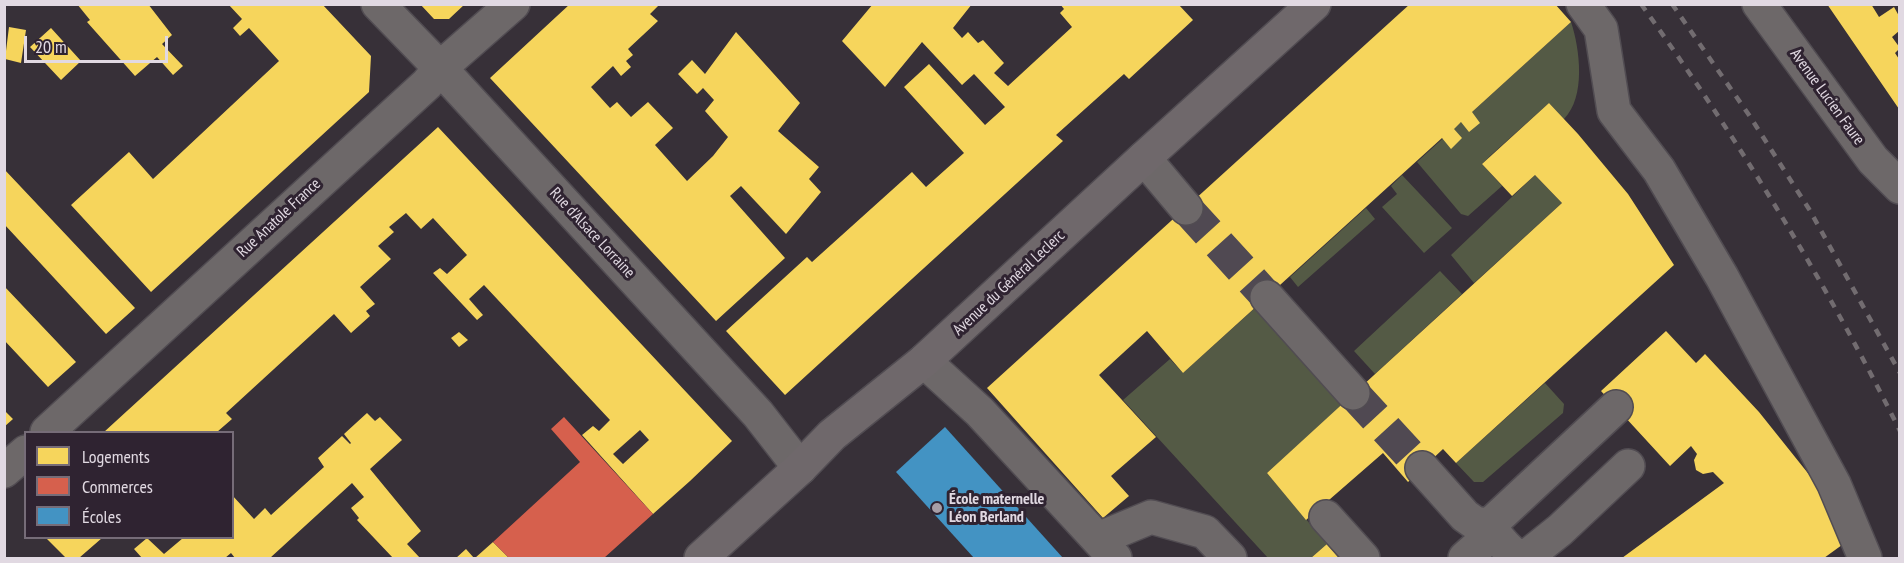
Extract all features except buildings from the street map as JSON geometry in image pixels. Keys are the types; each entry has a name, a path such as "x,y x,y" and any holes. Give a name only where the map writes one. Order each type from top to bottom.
{"main road":[{"name":"Avenue du Général Leclerc","path":"701,558 800,468 832,435 924,361 1314,4"}],"street":[{"name":"Rue d'Alsace Lorraine","path":"378,4 440,68 758,414 800,468"},
{"name":"Rue Anatole France","path":"47,431 427,84 440,68 513,4"},
{"path":"1583,4 1601,29 1614,111 1659,170 1722,277 1834,484 1865,558"},
{"name":"Avenue Lucien Faure","path":"1759,4 1873,160 1899,187"},
{"path":"1144,158 1186,208"},
{"path":"1267,297 1353,393"},
{"path":"924,361 980,412 1107,549 1151,517 1205,532 1230,558"},
{"path":"1465,558 1493,529 1496,520 1616,407"},
{"path":"4,471 24,454"},
{"path":"1422,468 1465,516 1475,523 1493,529 1513,554 1522,558 1560,530 1628,466"},
{"path":"1326,517 1364,558"}],"green space":[{"path":"1571,22 1577,45 1579,72 1576,98 1571,110 1564,119 1549,103 1491,155 1482,164 1502,186 1468,216 1461,214 1417,162"},
{"path":"1402,175 1452,228 1424,253 1382,207 1397,194 1391,186"},
{"path":"1535,175 1562,203 1474,283 1451,255"},
{"path":"1366,208 1375,219 1298,287 1290,277"},
{"path":"1440,271 1462,294 1375,374 1354,351"},
{"path":"1255,308 1342,405 1267,473 1327,544 1311,558 1268,558 1123,400 1170,359 1183,373"},
{"path":"1545,383 1564,404 1563,413 1483,482 1474,482 1456,463"}],"tunnel":[{"path":"1186,208 1267,297"},
{"path":"1353,393 1422,468"}],"railway":[{"path":"1641,4 1712,107 1779,212 1842,320 1900,431"},
{"path":"1672,4 1749,115 1809,209 1900,373"}],"place":[{"name":"École maternelle Léon Berland","path":"937,508"}]}
